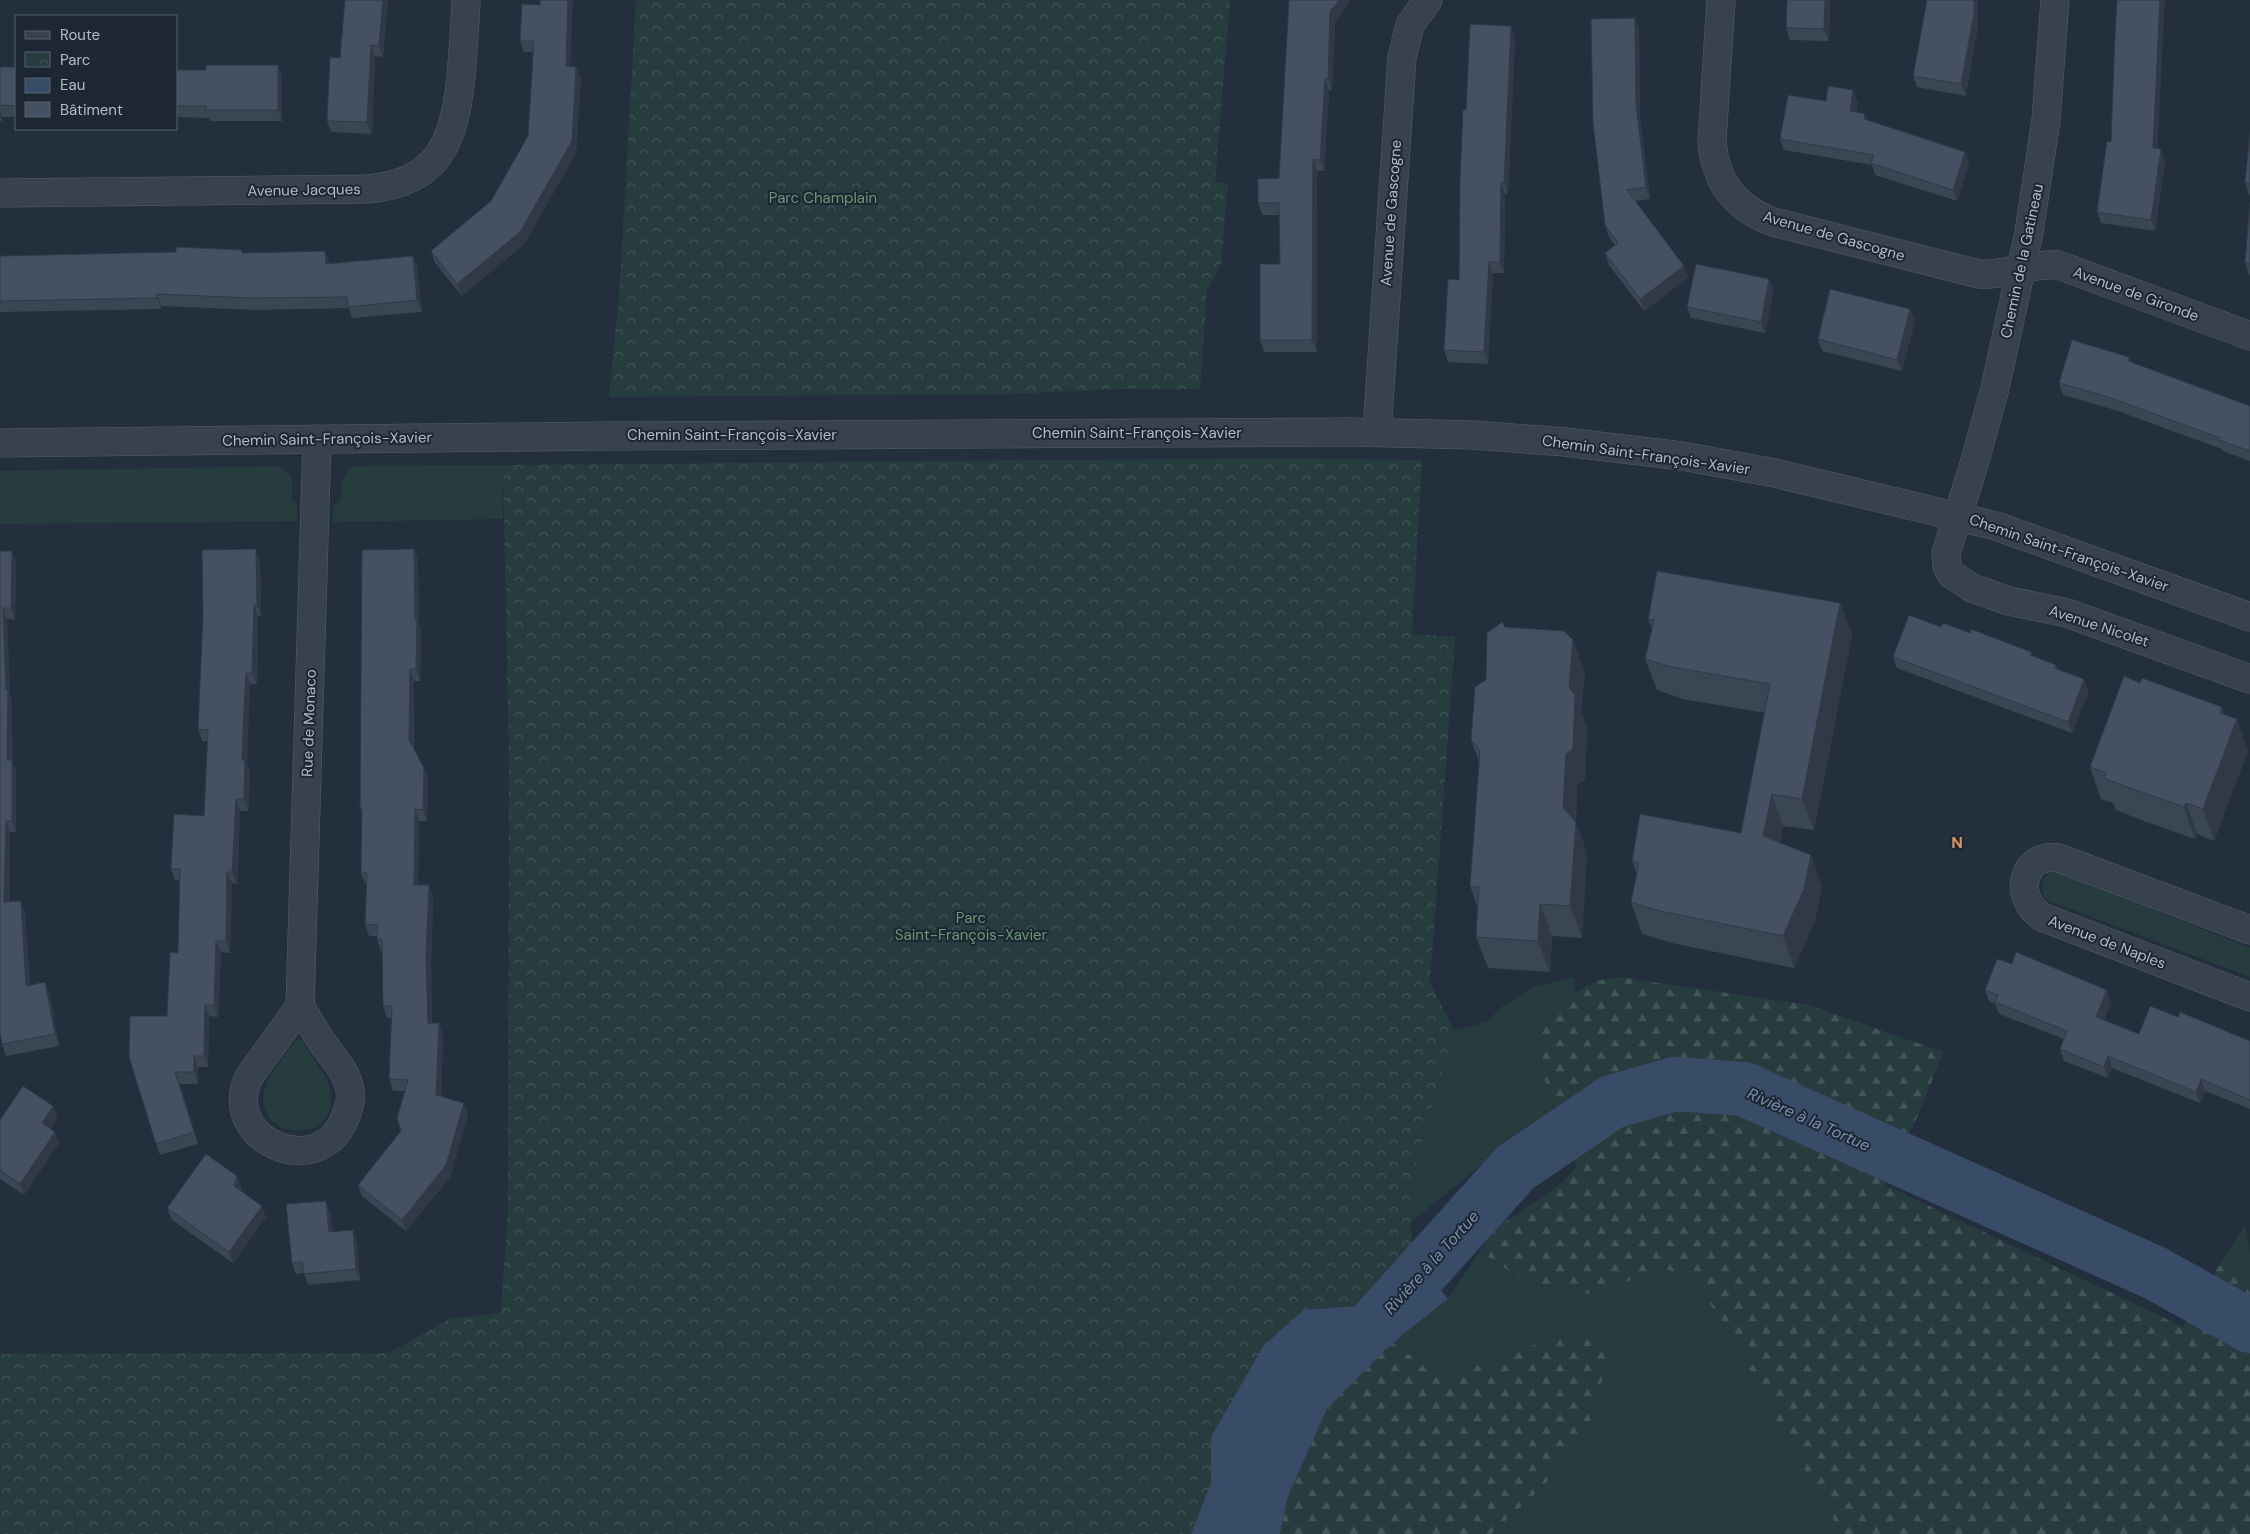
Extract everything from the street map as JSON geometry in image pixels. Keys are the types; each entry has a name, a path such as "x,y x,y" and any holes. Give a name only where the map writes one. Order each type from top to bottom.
{"street":[{"name":"Avenue Jacques","path":"0,193 366,189 390,187 403,183 417,176 428,166 448,140 454,125 461,71 466,0"},
{"name":"Avenue de Gascogne","path":"1377,432 1402,57 1410,26 1428,0"},
{"name":"Avenue de Gascogne","path":"1721,0 1712,141 1713,159 1718,174 1737,200 1755,214 1773,222 1926,262 1990,275 2021,269"},
{"name":"Chemin de la Gatineau","path":"1957,516 1973,468 1995,388 2034,209 2041,164 2051,69 2055,0"},
{"name":"Avenue de Gironde","path":"2021,269 2046,264 2058,265 2250,336"},
{"name":"Chemin Saint-François-Xavier","path":"0,443 1377,432 1565,442 1682,456 1775,473 1957,516 2050,544 2250,617"},
{"name":"Rue de Monaco","path":"300,1006 316,439"},
{"name":"Avenue Nicolet","path":"1957,516 1946,552 1947,566 1951,574 1972,588 2019,603 2067,613 2250,679"},
{"name":"Avenue de Naples","path":"2250,930 2059,858 2049,857 2039,861 2028,871 2024,881 2023,891 2028,904 2042,917 2250,997"},
{"path":"300,1006 345,1074 350,1091 349,1110 342,1127 329,1140 313,1149 295,1151 278,1148 263,1140 252,1127 245,1111 244,1097 248,1081 300,1006"}],"green space":[{"name":"Parc Champlain","path":"636,0 1230,0 1215,182 1228,183 1221,264 1207,291 1200,389 1118,389 1008,394 609,397 619,298"},
{"name":"Parc Saint-François-Xavier","path":"1281,458 1422,460 1412,634 1455,637 1430,983 1454,1030 1412,1178 1411,1252 1355,1306 1304,1310 1211,1437 1211,1483 1191,1534 0,1534 0,1354 389,1353 451,1318 501,1313 508,1207 509,761 503,465"},
{"path":"503,465 503,519 332,522 334,506 340,500 344,476 355,466"},
{"path":"277,466 289,473 292,482 292,500 297,504 297,521 0,524 0,471"},
{"path":"2054,872 2250,948 2250,977 2050,901 2043,897 2042,885 2047,876"},
{"path":"1574,977 1576,992 1566,997 1552,1104 1556,1113 1496,1153 1411,1222 1412,1178 1454,1030 1488,1022 1500,1008 1533,987"},
{"path":"1619,977 1809,1005 1943,1052 1920,1111 1885,1185 2183,1327 2219,1265 2250,1283 2250,1534 1845,1534 1839,1529 1781,1429 1733,1338 1691,1276 1664,1269 1590,1294 1522,1280 1480,1251 1496,1225 1514,1217 1563,1182 1577,1167 1547,1085 1542,1068 1537,1033 1566,997 1597,981"},
{"path":"298,1039 302,1040 328,1082 331,1107 324,1121 311,1129 296,1131 281,1127 269,1117 264,1103 269,1078"},
{"path":"2245,1225 2250,1251 2250,1283 2219,1265"},
{"path":"1480,1251 1522,1280 1590,1294 1664,1269 1691,1276 1733,1338 1781,1429 1839,1529 1845,1534 1491,1534 1543,1487 1588,1426 1609,1356 1558,1334 1510,1356 1451,1373 1423,1364 1392,1343 1448,1299"},
{"path":"1558,1334 1592,1340 1610,1356 1588,1426 1543,1487 1491,1534 1280,1534 1288,1496 1327,1409 1392,1343 1423,1364 1451,1373 1510,1356"}],"water":[{"path":"1411,1252 1448,1299 1392,1343 1327,1409 1288,1496 1280,1534 1191,1534 1211,1483 1211,1437 1264,1345 1304,1310 1355,1306"}],"building":[{"path":"345,0 383,0 379,46 371,45 367,122 327,121 330,57 340,58"},
{"path":"540,0 568,0 566,66 576,67 572,141 520,232 457,284 431,251 491,201 528,136 534,41 520,41 522,4 540,5"},
{"path":"1289,0 1339,0 1330,12 1328,79 1325,79 1320,160 1313,159 1312,340 1260,340 1260,264 1280,264 1279,203 1258,203 1258,179 1279,178"},
{"path":"1787,0 1825,0 1824,29 1786,28"},
{"path":"1927,0 1974,0 1974,14 1961,84 1913,76"},
{"path":"2117,0 2160,0 2153,148 2161,149 2151,220 2097,212 2107,141 2111,142"},
{"path":"1635,18 1636,105 1646,187 1627,190 1684,266 1640,299 1605,253 1618,243 1605,225 1593,123 1591,19"},
{"path":"1470,24 1511,26 1504,183 1501,182 1500,262 1489,262 1484,352 1444,350 1448,279 1459,280 1463,110 1466,110"},
{"path":"206,65 278,65 278,110 206,110 206,106 178,106 178,70 206,70"},
{"path":"0,67 15,67 15,106 0,105"},
{"path":"1828,86 1853,90 1850,111 1865,114 1864,119 1965,152 1953,190 1871,163 1874,155 1780,139 1788,95 1826,101"},
{"path":"2250,131 2250,184 2245,183"},
{"path":"2250,201 2250,264 2245,263"},
{"path":"176,247 242,250 242,253 325,251 326,264 413,256 417,300 348,307 347,297 252,298 157,294 157,298 0,301 0,256 176,252"},
{"path":"1696,264 1769,279 1761,322 1687,307"},
{"path":"1830,289 1910,309 1897,360 1818,339"},
{"path":"2072,340 2129,357 2128,361 2250,406 2250,451 2111,398 2059,383"},
{"path":"256,549 257,605 254,605 252,673 246,673 244,708 242,760 245,760 244,799 236,799 232,872 227,872 226,941 216,941 214,1005 205,1005 204,1056 194,1056 194,1072 175,1072 194,1132 156,1144 129,1057 130,1016 167,1016 170,952 178,953 180,869 171,869 174,814 204,816 208,730 198,729 203,616 202,550"},
{"path":"414,549 415,619 417,619 416,669 410,669 409,740 424,768 423,810 415,809 414,885 429,885 426,954 428,1023 439,1023 436,1095 464,1103 446,1165 402,1220 358,1185 401,1131 397,1118 408,1080 389,1079 392,1006 383,1006 382,939 377,939 378,925 365,924 367,873 361,873 362,808 360,808 362,550"},
{"path":"0,551 12,551 11,608 3,608 6,690 8,690 7,760 12,760 12,821 6,821 4,902 21,901 26,986 45,982 55,1034 2,1044 0,1032"},
{"path":"1657,571 1840,603 1802,799 1772,794 1763,836 1811,855 1804,889 1783,936 1660,911 1631,902 1639,863 1632,861 1640,814 1741,833 1770,684 1672,667 1645,659 1654,620 1648,620"},
{"path":"1909,615 1941,627 1943,623 1970,633 1971,629 2031,652 2030,655 2056,665 2054,668 2084,679 2068,722 1893,657"},
{"path":"1502,622 1505,627 1564,631 1573,640 1569,687 1575,695 1573,749 1566,754 1563,808 1576,822 1570,906 1540,904 1538,941 1476,937 1479,887 1470,886 1480,750 1471,740 1475,687 1486,680 1487,633"},
{"path":"2124,676 2140,683 2142,678 2222,707 2220,713 2237,719 2203,809 2186,803 2184,807 2130,788 2104,778 2106,773 2090,767"},
{"path":"2016,952 2107,990 2096,1017 2139,1034 2150,1006 2178,1017 2180,1012 2250,1041 2250,1100 2201,1079 2196,1092 2108,1056 2104,1067 2060,1049 2067,1031 1995,1002 1998,995 1985,990 1997,959 2012,964"},
{"path":"23,1086 53,1106 42,1123 55,1132 20,1184 0,1170 0,1120"},
{"path":"206,1154 237,1176 234,1186 262,1206 229,1252 167,1208"},
{"path":"326,1201 329,1232 353,1230 356,1269 304,1274 302,1262 292,1263 286,1204"}],"waterway":[{"name":"Rivière à la Tortue","path":"1375,1324 1515,1168 1612,1102 1675,1084 1744,1089 2155,1273 2250,1326"}],"district":[{"name":"N","path":"1957,842"}]}
